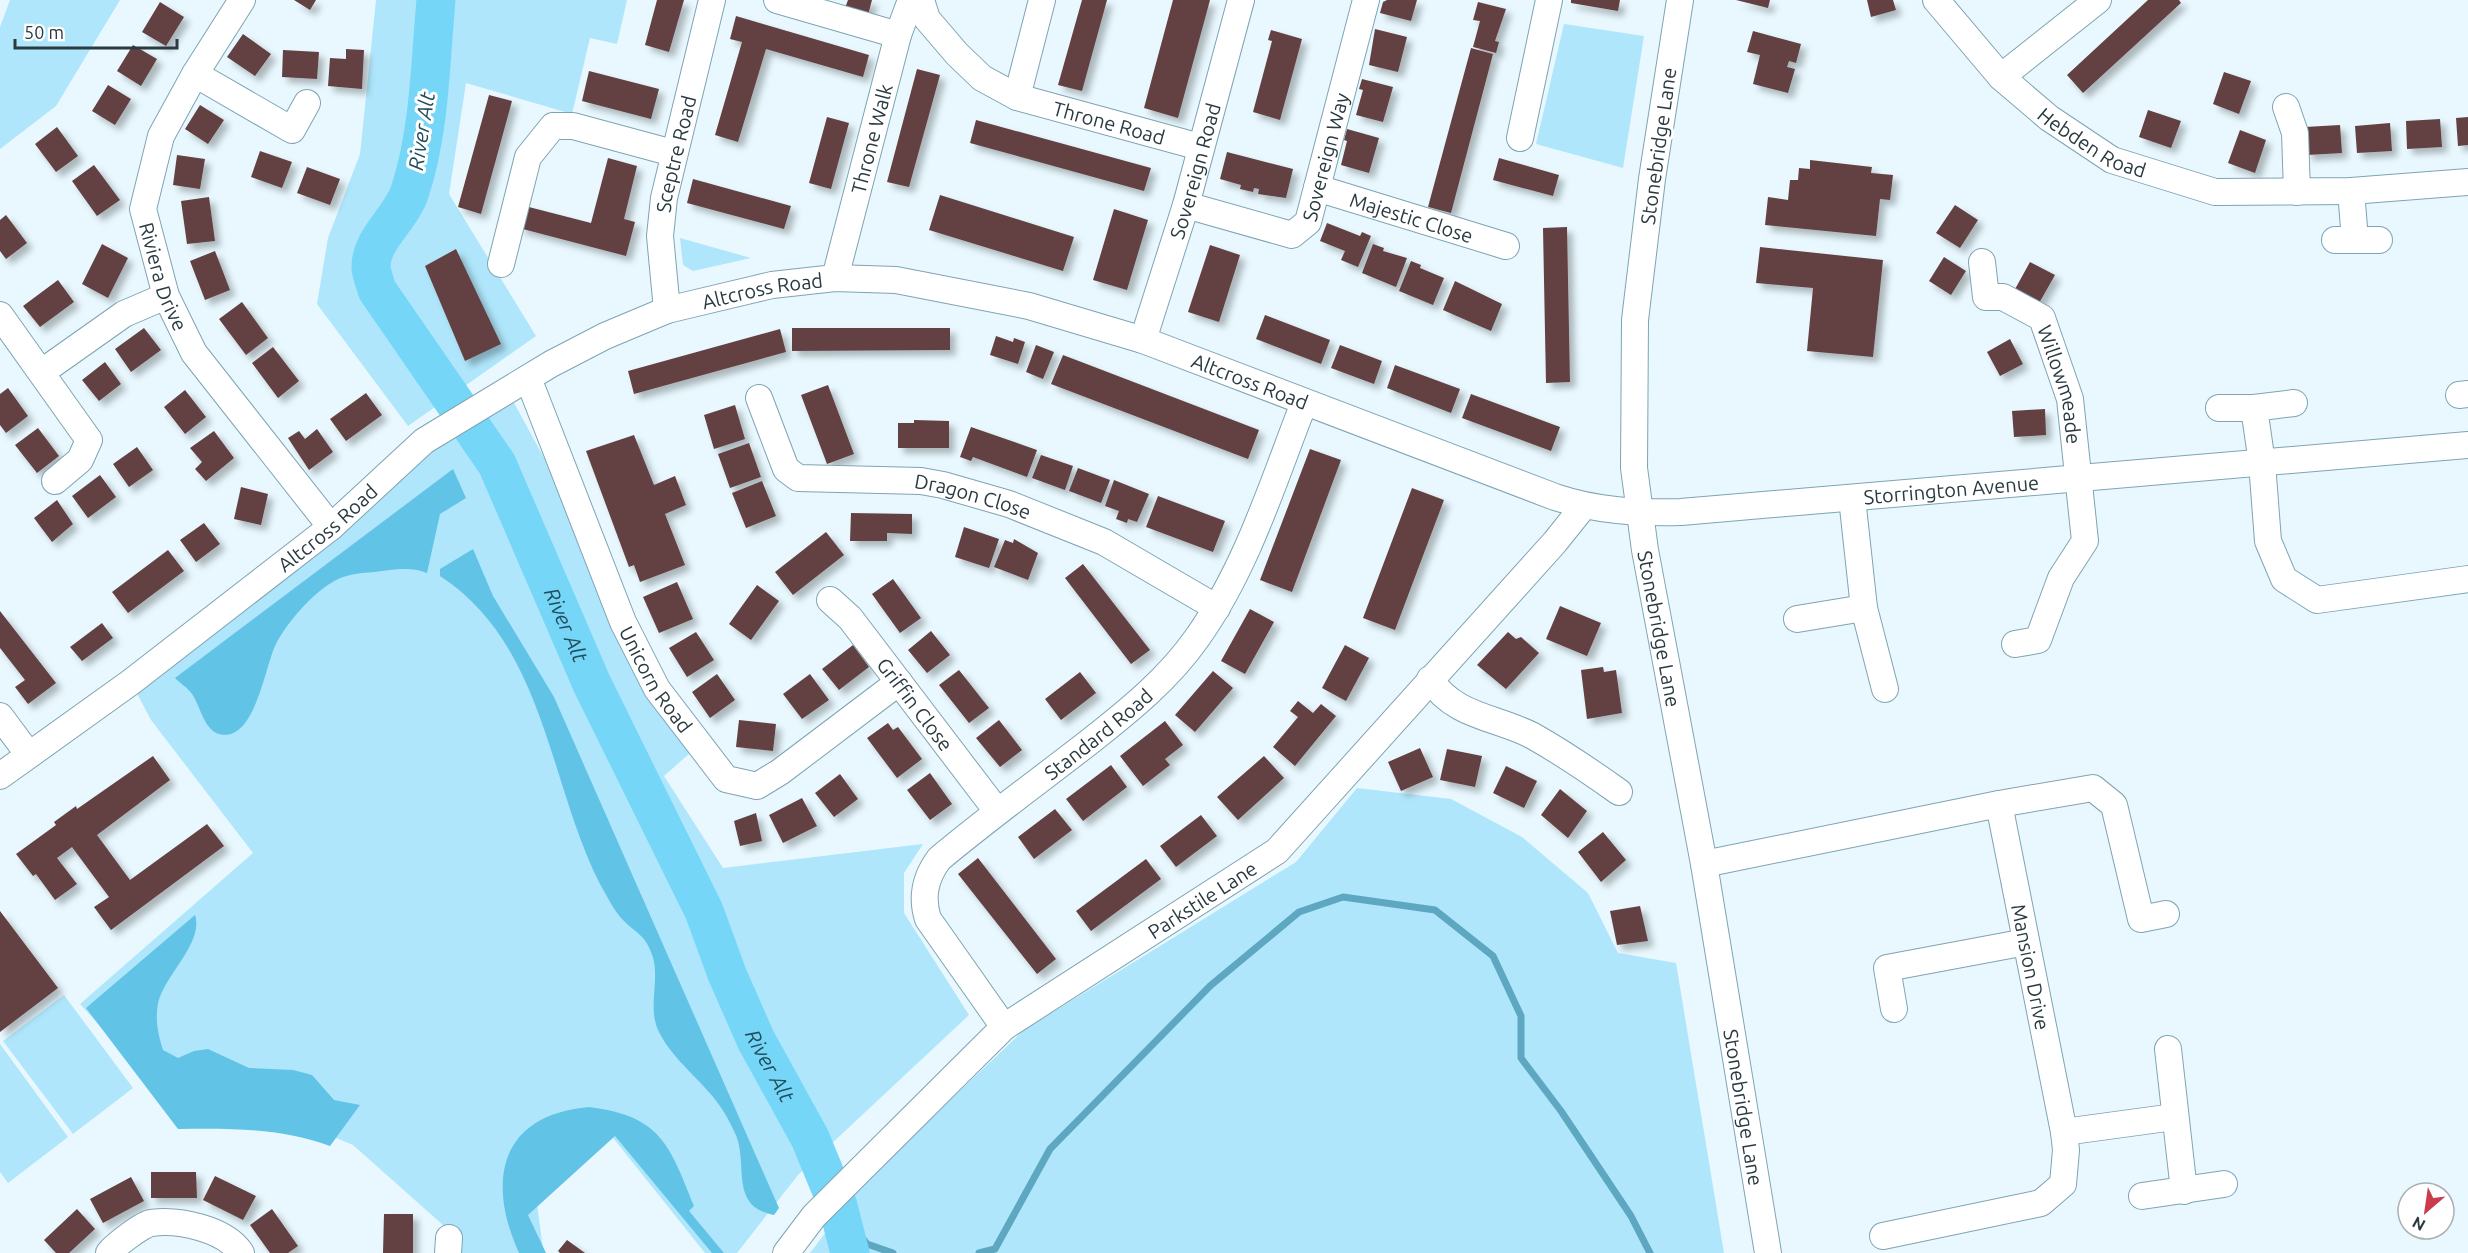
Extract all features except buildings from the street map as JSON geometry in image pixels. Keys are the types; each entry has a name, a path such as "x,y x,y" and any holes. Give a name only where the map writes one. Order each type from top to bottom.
{"street":[{"name":"Riviera Drive","path":"242,0 195,74 161,136 143,209 166,296 194,354 331,527"},
{"name":"Sceptre Road","path":"667,310 660,236 673,153 712,0"},
{"path":"777,0 898,35"},
{"name":"Throne Walk","path":"835,278 898,35 911,0"},
{"name":"Throne Road","path":"921,0 927,18 957,54 982,78 1017,97 1200,147"},
{"path":"1017,97 1042,0"},
{"name":"Sovereign Road","path":"1143,340 1186,205 1241,0"},
{"name":"Sovereign Way","path":"1186,205 1292,235 1308,222 1366,0"},
{"path":"1520,138 1549,0"},
{"name":"Stonebridge Lane","path":"1680,0 1664,96 1635,320 1633,436 1639,513 1704,864 1768,1253"},
{"name":"Hebden Road","path":"1936,0 2001,77 2049,118 2112,160 2215,192 2351,191 2468,182"},
{"path":"2001,77 2098,0"},
{"path":"195,74 292,130 307,103"},
{"path":"2286,107 2295,133 2297,192"},
{"path":"501,264 528,157 553,126 573,126 673,153"},
{"name":"Majestic Close","path":"1317,188 1506,246"},
{"path":"2351,191 2356,240"},
{"name":"Willowmeade","path":"1982,262 1986,297 2003,297 2042,318 2070,399 2079,479"},
{"name":"Altcross Road","path":"0,776 131,682 331,527 424,441 527,378 605,336 667,310 772,285 835,278 896,280 1029,306 1143,340 1583,507 1639,513"},
{"path":"42,372 124,314 166,296"},
{"path":"0,315 89,440 80,460 55,482"},
{"name":"Unicorn Road","path":"527,378 623,622 657,689 726,779 757,786 780,772 899,682"},
{"name":"Dragon Close","path":"759,398 786,469 798,478 921,481 943,484 1009,504 1104,542 1217,608"},
{"name":"Standard Road","path":"1004,1027 928,919 924,900 928,877 939,859 997,811 1135,705 1173,668 1217,608 1247,549 1304,403"},
{"path":"2219,408 2254,408 2294,403"},
{"path":"2254,408 2262,463 2268,541 2284,579 2317,600 2468,579"},
{"name":"Storrington Avenue","path":"1639,513 1681,512 1852,498 2468,445"},
{"path":"2015,644 2038,640 2061,578 2085,542 2079,479"},
{"path":"1852,498 1864,608 1885,689"},
{"name":"Parkstile Lane","path":"786,1253 814,1216 1004,1027 1277,851 1539,560 1583,507"},
{"name":"Griffin Close","path":"831,600 850,618 997,811"},
{"path":"1797,619 1864,608"},
{"path":"1430,679 1439,695 1475,715 1531,735 1576,761 1619,792"},
{"path":"0,716 29,755"},
{"path":"1704,864 1999,804 2093,788 2114,805 2141,919 2166,914"},
{"name":"Mansion Drive","path":"1883,1236 2041,1203 2063,1184 2064,1132 1999,804"},
{"path":"1894,1009 1887,968 2026,942"},
{"path":"2168,1049 2184,1191"},
{"path":"2064,1132 2174,1117"},
{"path":"2142,1196 2224,1184"},
{"path":"110,1253 148,1223 193,1223 235,1245 241,1253"}],"shaded area":[{"path":"10,0 120,0 56,106 0,149 0,27"},
{"path":"376,0 627,0 617,44 590,38 572,114 466,83 449,194 536,336 408,426 317,304 328,238 360,154"},
{"path":"1564,24 1644,36 1623,168 1536,144"},
{"path":"680,238 751,258 693,271 683,265"},
{"path":"507,390 550,469 632,670 690,753 664,776 723,868 923,844 904,873 904,913 969,1015 798,1175 737,1253 705,1253 610,1134 536,1196 543,1249 540,1253 443,1253 443,1225 353,1145 257,1105 154,1085 80,1004 253,853 151,720 131,682"},
{"path":"453,469 466,498 440,514 427,573 401,569 356,574 329,584 295,616 276,644 257,701 242,727 231,734 214,732 206,722 192,694 175,678"},
{"path":"473,549 493,596 554,697 779,1208 774,1215 761,1211 746,1196 738,1141 729,1121 713,1097 675,1055 659,1032 654,1012 655,972 651,952 643,937 618,914 600,884 583,844 540,717 523,676 502,638 475,605 440,576 440,569"},
{"path":"1357,788 1451,799 1522,837 1588,893 1618,953 1676,963 1724,1253 810,1253 864,1182 1024,1030 1296,862"},
{"path":"195,915 196,926 189,948 168,981 158,1003 157,1027 163,1050 178,1058 194,1051 208,1049 249,1068 293,1070 312,1075 334,1100 360,1105 330,1146 274,1132 236,1129 178,1129 86,1008"},
{"path":"64,995 133,1088 73,1134 3,1041"},
{"path":"0,1044 68,1137 8,1183 0,1172"},
{"path":"589,1107 613,1111 632,1118 647,1126 659,1137 669,1150 694,1206 689,1211 724,1253 712,1253 615,1136 528,1215 546,1253 519,1253 509,1226 504,1201 503,1177 508,1156 519,1137 536,1123 559,1113"}],"waterway":[{"name":"River Alt","path":"436,0 422,144 406,201 381,238 372,257 371,268 377,290 497,464 592,684 704,911 727,974 756,1040 810,1138 838,1206 850,1253"},
{"path":"979,1253 995,1249 1050,1149 1210,986 1299,912 1343,897 1435,910 1493,956 1521,1016 1521,1058 1561,1111 1631,1216 1650,1253"},
{"path":"838,1206 867,1244 893,1253"}]}
